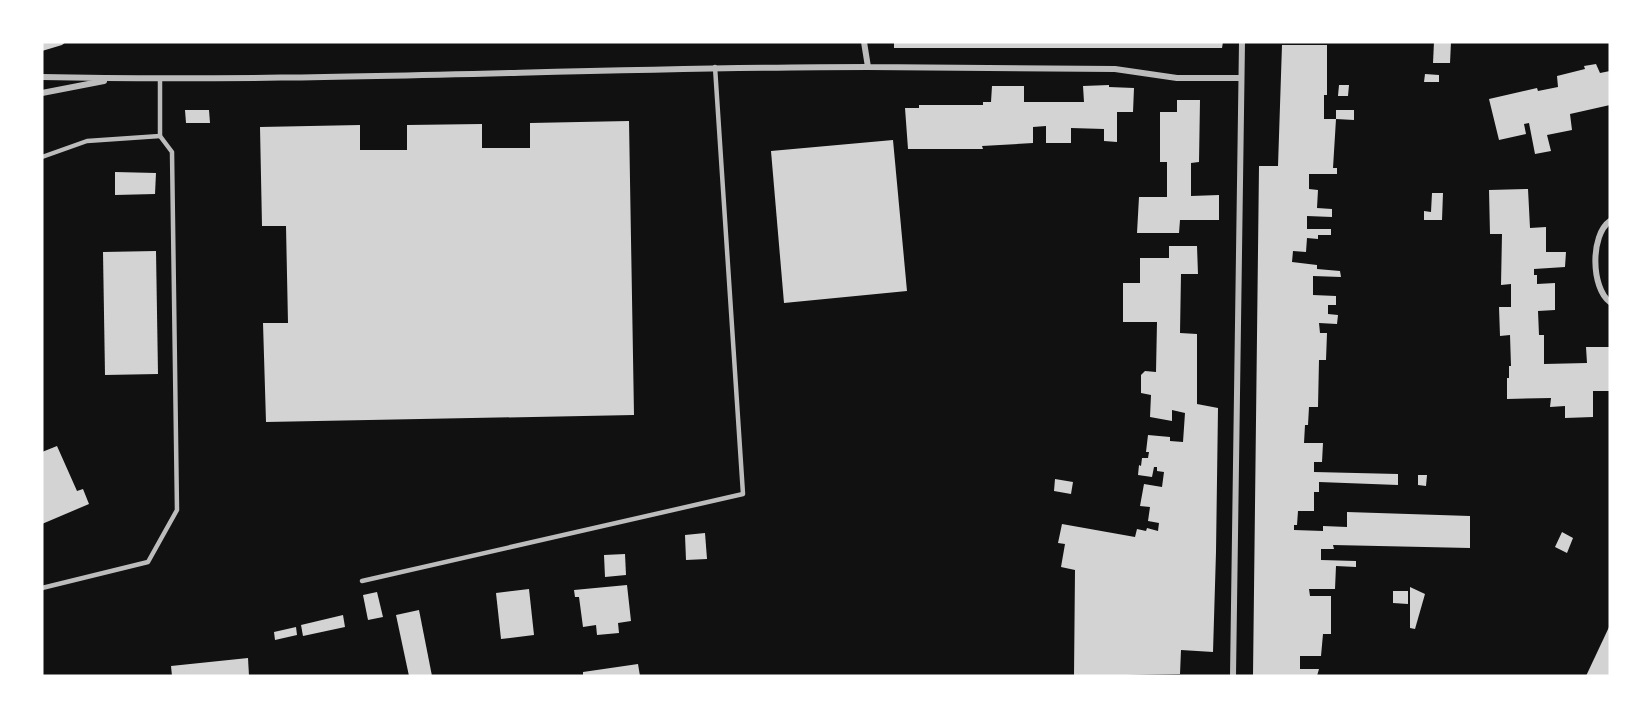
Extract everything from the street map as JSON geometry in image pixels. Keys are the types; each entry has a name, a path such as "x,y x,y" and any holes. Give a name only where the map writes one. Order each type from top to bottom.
{"street":[{"path":"864,42 868,67"},
{"path":"1233,676 1242,42"},
{"path":"42,77 160,79 715,67 868,67 1115,69 1177,78 1241,78"},
{"path":"42,93 128,79"},
{"path":"1610,221 1604,225 1599,235 1597,268 1600,290 1610,303"}],"lane":[{"path":"362,581 742,494 715,67"},
{"path":"42,588 148,562 177,510 172,152 160,136 160,79"},
{"path":"42,157 87,141 160,136"}],"building":[{"path":"42,42 66,42 42,51"},
{"path":"894,42 1223,42 1222,48 894,48"},
{"path":"1434,42 1451,42 1450,63 1433,63"},
{"path":"1282,45 1327,45 1327,95 1324,95 1324,119 1336,119 1333,168 1337,168 1337,174 1309,174 1309,189 1318,190 1317,208 1332,209 1332,217 1307,216 1307,229 1331,229 1331,235 1318,235 1318,239 1307,238 1306,252 1293,251 1292,262 1317,265 1317,269 1340,271 1341,277 1313,276 1313,295 1336,296 1336,305 1328,305 1328,314 1338,315 1337,324 1319,323 1320,333 1327,333 1326,360 1319,360 1318,407 1309,407 1304,443 1323,443 1322,462 1314,462 1314,472 1398,474 1398,485 1319,482 1319,492 1314,492 1314,511 1298,511 1297,525 1294,525 1294,530 1323,531 1323,526 1347,527 1347,512 1470,516 1470,548 1333,545 1334,549 1321,549 1321,560 1356,561 1356,567 1336,566 1335,589 1309,589 1310,596 1331,596 1331,634 1323,634 1321,656 1300,656 1300,669 1319,669 1317,676 1253,676 1259,166 1278,166"},
{"path":"1596,64 1600,73 1610,71 1610,105 1570,114 1572,130 1547,135 1551,151 1535,154 1529,123 1524,124 1526,134 1499,140 1489,99 1537,88 1538,91 1558,87 1557,76"},
{"path":"1425,74 1439,75 1439,82 1424,82"},
{"path":"1109,85 1109,87 1134,88 1133,112 1117,112 1117,142 1104,141 1104,129 1071,128 1071,143 1046,143 1046,126 1033,127 1033,143 982,146 983,149 908,149 905,108 919,108 919,105 983,105 983,102 991,102 992,86 1024,86 1024,102 1084,102 1083,86"},
{"path":"1339,85 1349,85 1348,96 1338,96"},
{"path":"1177,100 1200,100 1199,162 1191,163 1191,196 1219,195 1219,220 1180,220 1179,233 1137,233 1139,197 1167,197 1167,162 1160,162 1160,112 1177,112"},
{"path":"185,110 209,110 210,123 186,123"},
{"path":"1336,110 1354,110 1354,120 1336,119"},
{"path":"629,121 634,415 266,422 263,323 288,323 286,226 262,226 260,127 360,125 360,150 407,150 407,125 482,124 482,148 530,148 530,123"},
{"path":"893,140 907,291 784,303 771,151"},
{"path":"115,172 156,173 155,194 115,195"},
{"path":"1528,189 1530,228 1546,227 1546,252 1566,252 1565,267 1534,269 1537,284 1555,283 1555,310 1538,311 1539,335 1544,335 1544,364 1587,363 1586,347 1610,347 1610,391 1593,391 1593,417 1565,418 1565,406 1550,407 1551,398 1507,399 1507,378 1509,378 1509,366 1511,366 1510,335 1500,336 1499,307 1511,307 1511,284 1501,285 1502,234 1490,234 1489,190"},
{"path":"1432,193 1443,193 1442,220 1424,220 1424,211 1431,212"},
{"path":"1169,246 1197,246 1198,274 1181,274 1180,333 1197,334 1197,404 1218,408 1213,652 1181,650 1180,674 1074,676 1075,570 1061,567 1065,544 1058,543 1062,524 1135,537 1137,529 1146,531 1147,528 1158,531 1159,523 1148,521 1150,507 1140,506 1144,484 1162,487 1164,472 1157,471 1157,467 1154,467 1152,477 1138,475 1139,465 1141,466 1142,458 1148,458 1149,452 1146,452 1148,435 1170,437 1170,441 1183,442 1185,413 1172,410 1172,421 1150,417 1151,395 1141,393 1141,375 1145,371 1156,372 1157,322 1123,322 1123,283 1140,283 1140,258 1169,258"},
{"path":"156,251 158,374 105,375 103,252"},
{"path":"57,446 77,491 83,489 89,504 42,524 42,452"},
{"path":"1418,475 1427,475 1426,486 1418,485"},
{"path":"1055,479 1073,482 1071,494 1054,491"},
{"path":"1562,532 1573,538 1567,553 1555,547"},
{"path":"705,533 707,559 686,560 685,535"},
{"path":"625,554 626,575 605,577 604,555"},
{"path":"627,585 631,621 618,623 619,633 597,635 596,625 583,627 579,597 575,597 574,590"},
{"path":"1410,587 1425,594 1415,629 1410,628"},
{"path":"529,589 534,635 501,639 496,593"},
{"path":"1393,591 1408,591 1408,604 1393,603"},
{"path":"377,592 383,617 368,620 363,595"},
{"path":"419,610 432,676 409,676 396,615"},
{"path":"343,615 345,627 303,636 301,625"},
{"path":"1610,625 1610,676 1586,676"},
{"path":"296,627 297,635 275,640 274,632"},
{"path":"248,658 249,676 172,676 171,666"},
{"path":"638,664 640,676 583,676 583,672"}]}
